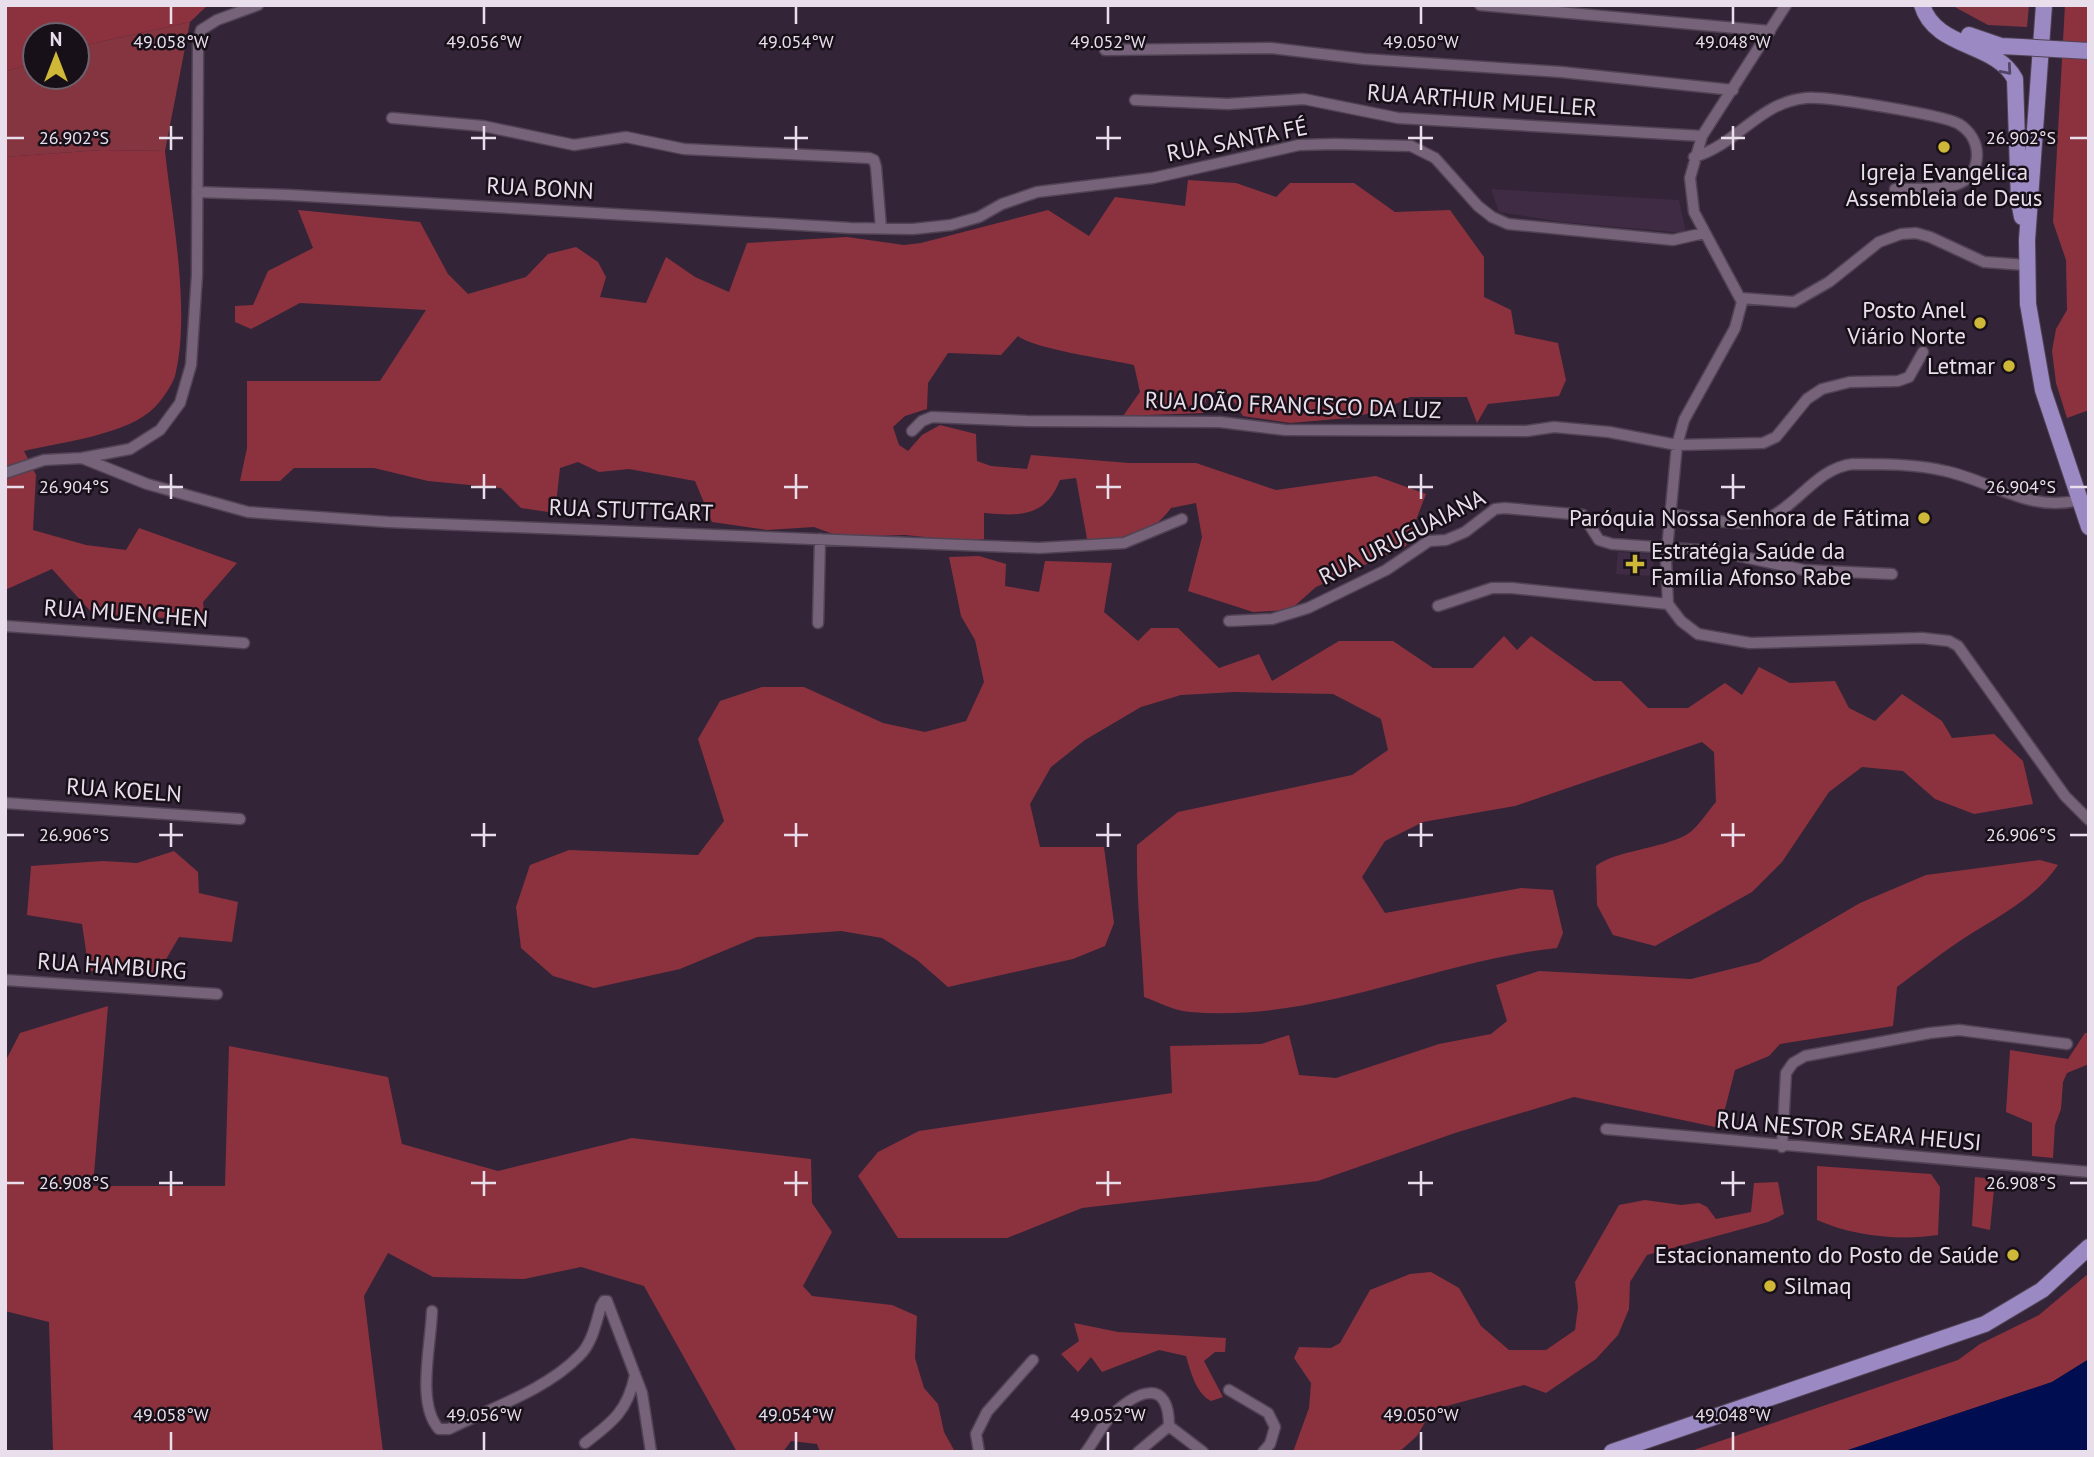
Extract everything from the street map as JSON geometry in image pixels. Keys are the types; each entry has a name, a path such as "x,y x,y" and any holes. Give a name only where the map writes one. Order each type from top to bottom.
{"main road":[{"path":"1922,5 1953,26 1984,42 2089,51"},
{"path":"1922,5 1925,15 1936,27 2003,63 2015,79 2019,201 2027,240"},
{"path":"2044,5 2026,265 2033,344 2042,390 2089,527"},
{"path":"1612,1452 1985,1324 2042,1290 2089,1247"}],"street":[{"path":"5,474 44,460 82,458 130,449 160,430 180,403 191,365 197,275 198,46 201,30 217,20 258,5"},
{"path":"1480,5 1770,31"},
{"path":"1786,5 1702,136 1694,157 1690,198 1704,233 1741,298 1741,311 1735,328 1684,420 1677,445 1667,547 1665,592 1668,604 1681,621 1698,634 1750,643 1922,638 1949,641 1958,646 2065,796 2089,820"},
{"path":"1105,50 1271,48 1364,59 1575,73 1733,90"},
{"path":"1694,157 1707,153 1763,112 1783,101 1809,98 1946,118 1969,132 1976,146 1976,167 1968,181 1958,186 1895,189"},
{"name":"RUA ARTHUR MUELLER","path":"1135,100 1228,104 1304,99 1398,118 1702,136"},
{"path":"392,118 483,126 574,145 626,137 684,149 869,158 874,160 876,167 881,228"},
{"name":"RUA SANTA FÉ","path":"881,228 951,225 979,217 1002,204 1037,192 1153,178 1299,145 1335,144 1411,146 1444,166 1478,206 1492,217 1508,224 1673,240 1704,233"},
{"name":"RUA BONN","path":"197,192 881,228"},
{"path":"1741,298 1794,302 1829,282 1878,242 1901,234 1916,233 1930,237 1984,262 2026,265"},
{"name":"RUA JOÃO FRANCISCO DA LUZ","path":"912,431 922,421 932,417 1027,421 1220,422 1285,430 1527,431 1555,428 1609,432 1677,445 1763,443 1776,437 1807,399 1822,389 1850,382 1898,381 1909,377 1923,352"},
{"name":"RUA STUTTGART","path":"82,458 147,484 248,512 388,522 1039,548 1124,544 1182,519"},
{"path":"1669,514 1733,522 1766,520 1791,504 1825,473 1839,466 1853,464 1942,470 2024,501 2066,504 2080,500"},
{"name":"RUA URUGUAIANA","path":"1228,621 1272,619 1308,608 1386,570 1429,541 1446,540 1465,532 1495,509 1583,515 1600,540 1667,547"},
{"path":"818,623 820,539"},
{"path":"1667,547 1716,551 1804,570 1892,574"},
{"path":"1438,606 1492,588 1668,604"},
{"name":"RUA MUENCHEN","path":"5,626 244,643"},
{"name":"RUA KOELN","path":"5,803 240,819"},
{"name":"RUA HAMBURG","path":"5,979 217,994"},
{"path":"1782,1147 1786,1073 1805,1056 1959,1030 2067,1044"},
{"name":"RUA NESTOR SEARA HEUSI","path":"1606,1129 1782,1147 2089,1172"},
{"path":"432,1311 431,1349 425,1388 430,1419 439,1429 449,1429 550,1378 579,1356 589,1343 604,1301 612,1307 636,1372 650,1429 651,1452"},
{"path":"979,1452 976,1434 987,1412 1033,1360"},
{"path":"585,1443 617,1417 631,1398 636,1372"},
{"path":"1229,1390 1268,1413 1275,1427 1270,1444 1263,1452"},
{"path":"1086,1452 1112,1416 1143,1394 1153,1392 1163,1397 1169,1408 1169,1426 1139,1452"},
{"path":"1169,1426 1203,1452"}],"shaded area":[{"path":"5,5 208,5 190,22 91,44 91,21 21,21 21,67 5,72"},
{"path":"1951,5 2029,5 2027,27 1988,25"},
{"path":"2065,5 2089,5 2089,410 2067,418 2056,383 2052,351 2056,329 2067,310 2066,260 2053,222"},
{"path":"190,22 165,151 101,150 5,157 5,72 21,67 21,91 91,91 91,44"},
{"path":"101,150 165,151 181,294 179,351 175,376 167,392 143,417 111,431 24,451 36,475 33,530 86,545 126,550 139,528 237,563 203,602 205,620 93,614 52,569 5,590 5,157"},
{"path":"1188,180 1236,183 1276,197 1290,183 1354,183 1395,212 1450,210 1484,257 1484,297 1511,310 1515,334 1558,343 1566,380 1559,396 1488,404 1477,423 1467,397 1410,397 1383,410 1349,418 1290,423 1243,416 1229,394 1208,392 1203,413 1123,416 1140,392 1134,365 1039,345 1018,336 1001,355 948,353 928,383 927,409 905,416 893,427 899,445 908,451 922,435 940,425 976,434 977,461 991,466 1027,469 1031,455 1129,463 1196,463 1276,490 1376,476 1426,494 1406,546 1316,587 1290,610 1253,612 1188,591 1202,537 1196,503 1171,508 1145,531 1112,541 1088,544 1076,478 1060,480 1047,502 1030,512 984,513 984,539 954,540 905,535 841,537 814,527 767,530 712,522 695,481 629,469 599,472 578,462 560,468 555,513 521,508 501,488 428,481 374,468 294,468 280,481 240,481 247,448 247,381 380,381 426,310 300,303 251,329 235,322 235,306 253,305 268,271 313,248 298,210 420,222 448,274 468,294 526,277 548,254 576,247 598,262 606,277 600,297 646,303 666,257 695,277 729,292 747,243 847,237 904,245 1048,210 1089,236 1115,197 1185,206"},
{"path":"1491,189 1679,200 1686,233 1562,222 1499,212"},
{"name":"Estratégia Saúde da Família Afonso Rabe","path":"1618,552 1654,554 1653,576 1616,574"},
{"path":"979,556 1006,564 1005,586 1039,592 1045,561 1112,563 1104,612 1138,641 1151,628 1178,628 1219,668 1259,654 1272,681 1339,641 1393,641 1433,668 1473,668 1504,636 1517,650 1531,636 1594,681 1621,681 1648,708 1688,708 1725,683 1742,695 1759,667 1790,683 1835,681 1849,708 1875,721 1902,694 1942,721 1952,738 1994,734 2023,761 2033,804 1974,814 1935,799 1903,771 1862,767 1829,792 1782,862 1752,892 1655,946 1613,935 1597,905 1596,866 1614,857 1675,840 1698,825 1716,802 1714,752 1702,742 1515,806 1423,822 1385,841 1362,877 1385,913 1521,888 1553,890 1563,933 1557,948 1466,965 1330,1000 1237,1013 1190,1012 1144,997 1137,845 1178,812 1352,775 1388,750 1381,719 1333,694 1235,692 1181,695 1141,707 1085,740 1051,767 1030,804 1040,847 1104,847 1114,923 1105,946 1073,959 948,987 917,960 882,938 841,931 757,937 680,969 594,988 553,976 521,948 516,907 530,865 569,850 698,855 724,821 698,739 720,701 762,687 804,687 883,723 925,732 966,721 984,682 975,640 961,616 949,557"},
{"path":"174,851 198,872 199,893 238,902 232,942 179,937 158,973 89,971 82,924 27,915 31,866 103,861 137,863"},
{"path":"2040,860 2058,865 2036,890 1897,987 1893,1026 1780,1044 1769,1056 1735,1070 1720,1128 1574,1097 1455,1133 1318,1181 1082,1208 1007,1238 898,1238 858,1176 878,1152 919,1131 1172,1093 1170,1046 1261,1044 1289,1035 1299,1075 1336,1078 1439,1044 1491,1034 1507,1021 1496,985 1539,971 1691,979 1759,962 1860,903 1926,875"},
{"path":"108,1006 93,1186 225,1186 229,1046 388,1077 402,1144 498,1171 632,1138 811,1159 812,1203 832,1232 803,1286 812,1296 892,1305 917,1316 915,1358 924,1388 938,1404 944,1432 955,1452 820,1452 817,1444 791,1441 783,1452 737,1452 644,1286 581,1267 524,1279 433,1277 388,1253 364,1296 383,1452 53,1452 49,1322 5,1311 5,1062 20,1033"},
{"path":"2085,1033 2089,1033 2089,1064 2067,1073 2063,1082 2061,1109 2055,1125 2053,1158 2032,1156 2032,1123 2006,1112 2010,1050 2068,1059"},
{"path":"1817,1166 1931,1174 1940,1187 1938,1235 1876,1236 1817,1220"},
{"path":"1975,1177 1995,1179 1990,1230 1972,1226"},
{"path":"1778,1182 1784,1214 1768,1222 1647,1255 1630,1282 1629,1309 1618,1335 1596,1359 1546,1393 1524,1385 1432,1410 1417,1436 1399,1452 1293,1452 1309,1408 1311,1383 1294,1358 1299,1347 1331,1348 1340,1343 1370,1290 1410,1274 1431,1272 1459,1288 1481,1326 1509,1350 1546,1350 1575,1330 1578,1307 1575,1282 1619,1205 1645,1200 1681,1205 1699,1203 1707,1207 1716,1219 1751,1212 1754,1183"},
{"path":"2089,1273 2089,1359 2052,1382 1842,1452 1688,1452 1958,1360 1980,1344 2039,1315"},
{"path":"1074,1323 1118,1332 1226,1338 1225,1352 1215,1352 1204,1361 1223,1397 1211,1401 1201,1392 1194,1381 1186,1356 1159,1350 1102,1372 1091,1357 1078,1372 1061,1354 1079,1341"},
{"path":"2089,1359 2089,1452 1842,1452 2052,1382"}],"place":[{"name":"Igreja Evangélica Assembleia de Deus","path":"1944,147"},
{"name":"Posto Anel Viário Norte","path":"1980,323"},
{"name":"Letmar","path":"2009,366"},
{"name":"Paróquia Nossa Senhora de Fátima","path":"1924,518"},
{"name":"Estratégia Saúde da Família Afonso Rabe","path":"1635,564"},
{"name":"Estacionamento do Posto de Saúde","path":"2013,1255"},
{"name":"Silmaq","path":"1770,1286"}]}
